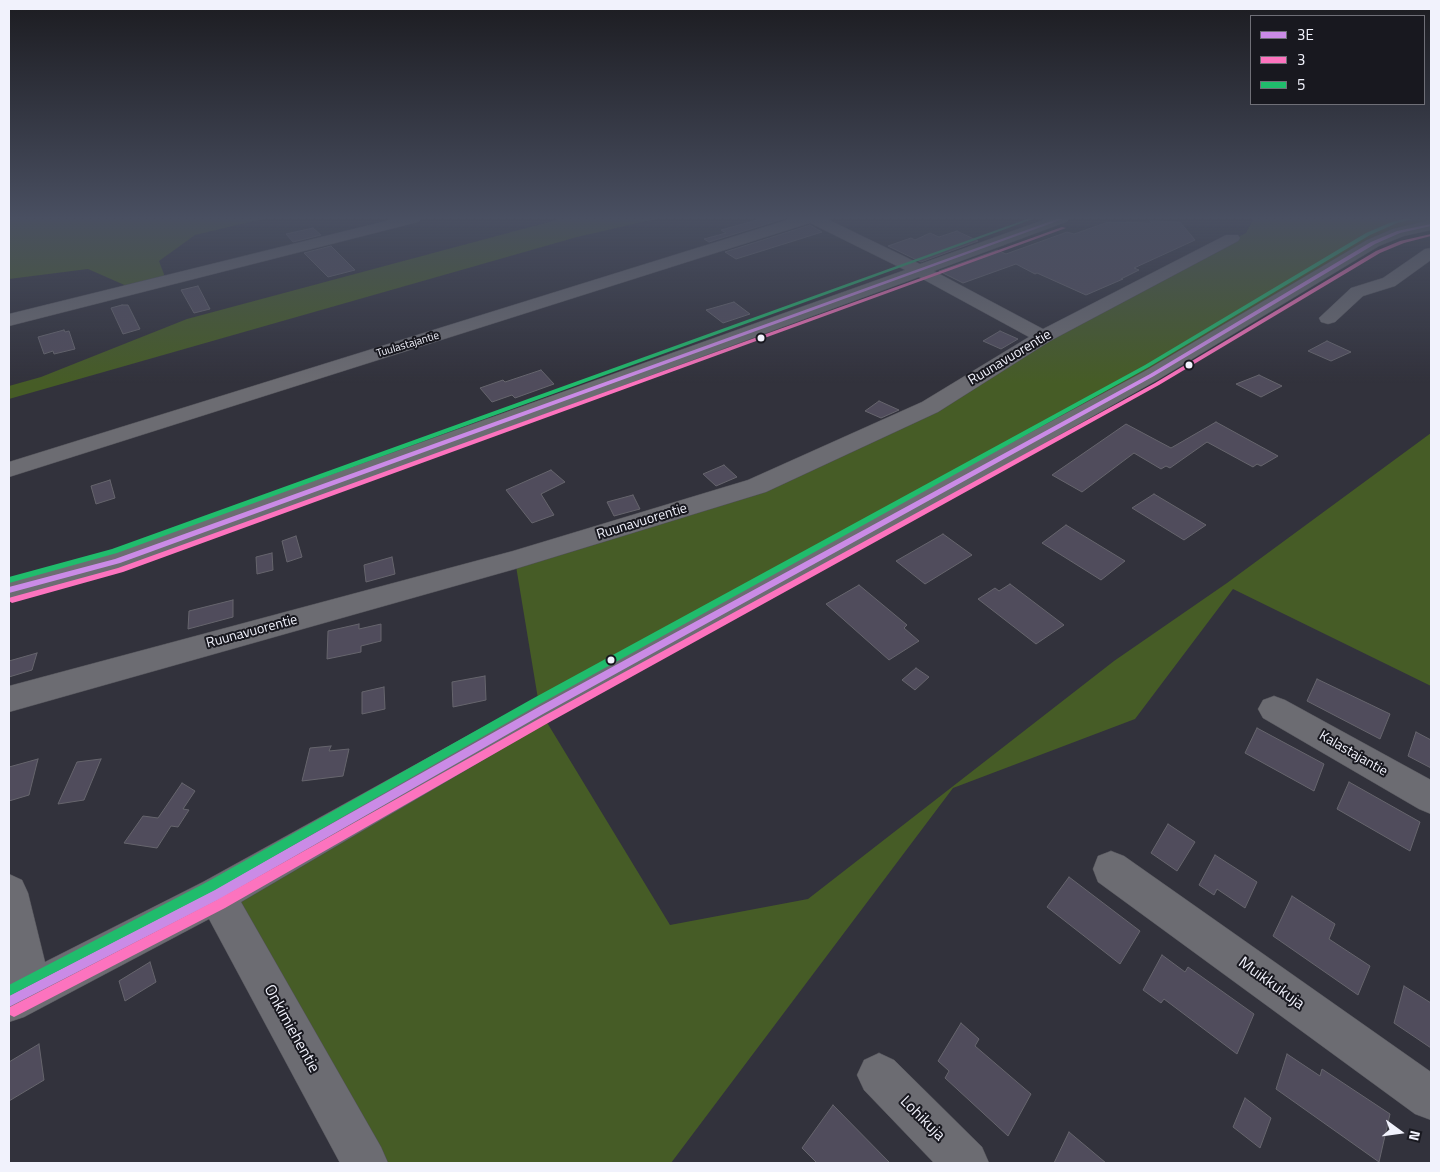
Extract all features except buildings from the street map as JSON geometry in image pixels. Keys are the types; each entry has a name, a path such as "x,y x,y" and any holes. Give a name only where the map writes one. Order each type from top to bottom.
{"street":[{"path":"9,320 194,274"},
{"name":"Tuulastajantie","path":"9,470 633,274"},
{"path":"9,590 118,561 908,274"},
{"path":"925,274 1043,336"},
{"name":"Ruunavuorentie","path":"9,700 515,560 757,486 930,407 1043,336 1163,274"},
{"path":"9,893 20,996 216,894 540,711 1152,375 1322,274"},
{"path":"1328,318 1357,292 1389,282 1401,274"},
{"name":"Kalastajantie","path":"1274,709 1431,798"},
{"name":"Muikkukuja","path":"1111,869 1431,1098"},
{"name":"Onkimiehentie","path":"216,894 365,1163"},
{"name":"Lohikuja","path":"878,1075 966,1163"}],"green space":[{"path":"9,274 51,274 9,279"},
{"path":"99,274 164,274 165,277 129,287"},
{"path":"356,274 448,274 9,399 9,386 41,377 187,319"},
{"path":"1164,274 1324,274 540,711 515,560 757,486 930,407"},
{"path":"1431,433 1431,686 1233,589 1135,719 953,788 671,1163 376,1163 216,895 540,711 670,925 808,899 1114,661 1227,583"}],"transit line":[{"name":"5","path":"9,580 114,551 880,274"},
{"name":"3E","path":"9,590 117,561 910,274"},
{"name":"3","path":"12,600 120,570 938,274"},
{"name":"5","path":"9,991 211,886 535,702 1147,366 1302,274"},
{"name":"3E","path":"9,1002 216,895 540,711 1152,375 1322,274"},
{"name":"3","path":"14,1011 221,904 545,720 1157,384 1342,274"}]}
